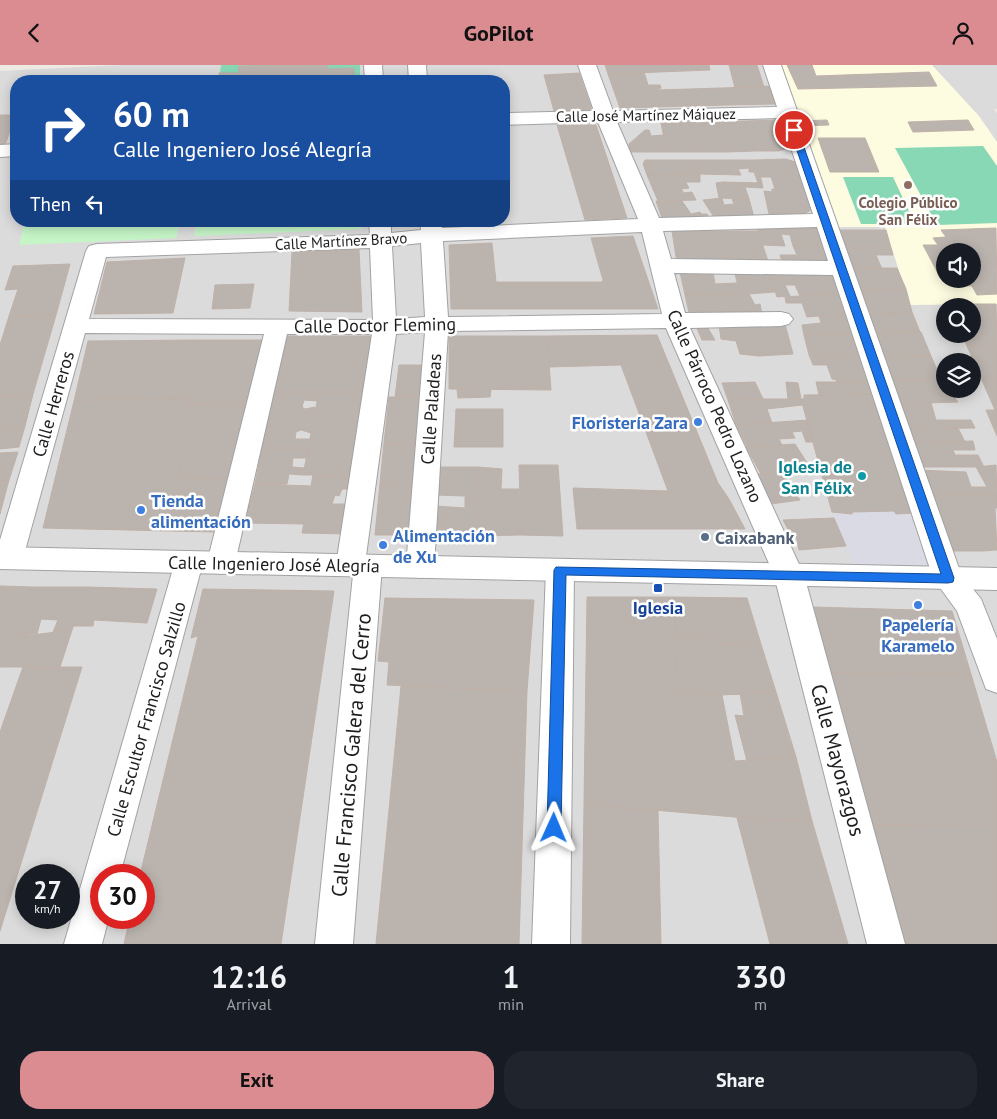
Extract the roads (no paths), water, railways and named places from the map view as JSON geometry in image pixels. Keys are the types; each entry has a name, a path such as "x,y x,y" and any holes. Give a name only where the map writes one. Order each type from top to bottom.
{"street":[{"name":"Calle Párroco Pedro Lozano","path":"587,65 605,116 651,225 675,321 789,575"},
{"path":"772,65 948,578 970,607 997,680"},
{"name":"Calle José Martínez Máiquez","path":"510,119 788,112"},
{"name":"Calle Martínez Bravo","path":"510,227 824,220"},
{"name":"Calle Martínez Bravo","path":"97,251 431,228 504,227"},
{"name":"Calle Paladeas","path":"420,567 437,324 431,228"},
{"name":"Calle Francisco Galera del Cerro","path":"334,944 359,566 385,327 381,231"},
{"name":"Calle Herreros","path":"4,558 76,326 97,251"},
{"path":"661,267 841,268"},
{"name":"Calle Doctor Fleming","path":"76,326 385,327 437,324 781,319"},
{"path":"221,563 277,327"},
{"name":"Calle Ingeniero José Alegría","path":"4,558 997,579"},
{"name":"Calle Escultor Francisco Salzillo","path":"105,864 189,562"},
{"path":"552,944 560,570"},
{"name":"Calle Mayorazgos","path":"789,575 886,944"},
{"path":"83,944 90,919"}],"place":[{"name":"Colegio Público San Félix","path":"908,185"},
{"name":"Floristería Zara","path":"698,422"},
{"name":"Iglesia de San Félix","path":"862,476"},
{"name":"Tienda alimentación","path":"141,510"},
{"name":"Caixabank","path":"705,537"},
{"name":"Alimentación de Xu","path":"383,545"},
{"name":"Iglesia","path":"658,588"},
{"name":"Papelería Karamelo","path":"918,605"}]}
